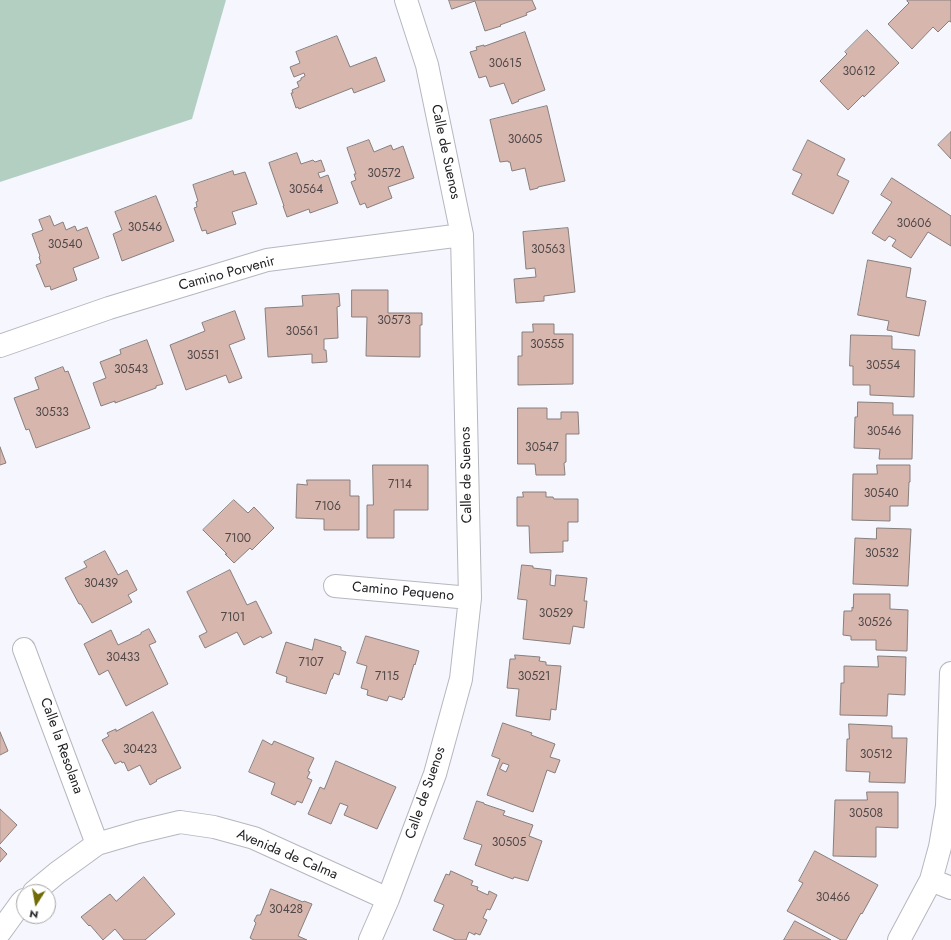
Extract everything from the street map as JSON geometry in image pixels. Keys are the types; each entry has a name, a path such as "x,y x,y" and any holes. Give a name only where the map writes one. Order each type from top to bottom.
{"street":[{"name":"Calle de Suenos","path":"370,940 388,899 435,774 462,679 470,598 462,235 427,65 406,0"},
{"name":"Camino Porvenir","path":"0,346 109,308 267,260 462,235"},
{"name":"Camino Pequeno","path":"335,586 470,598"},
{"name":"Calle la Resolana","path":"24,649 97,844"},
{"path":"899,940 931,880 940,847 946,806 951,673"},
{"name":"Avenida de Calma","path":"44,884 97,844 180,822 214,827 254,838 388,899"},
{"path":"931,880 951,888"},
{"path":"0,932 16,910"}],"green space":[{"path":"0,0 226,0 192,119 0,182"}],"building":[{"path":"449,0 532,0 536,9 526,13 527,15 485,31 475,1 452,9"},
{"path":"951,0 951,22 949,21 938,32 933,27 912,49 888,24 909,3 907,1"},
{"path":"867,30 899,63 864,97 863,95 848,110 820,81 847,54 845,52"},
{"path":"525,32 545,90 518,100 519,101 512,104 504,83 490,87 486,76 479,78 470,52 477,50 476,47 484,46"},
{"path":"337,36 350,67 376,57 385,81 354,93 352,88 299,109 298,107 296,108 291,93 293,93 292,90 299,87 297,82 305,76 304,73 294,77 290,67 300,63 296,52"},
{"path":"547,106 565,181 530,190 525,168 512,171 510,162 500,162 490,120"},
{"path":"951,132 951,159 938,145"},
{"path":"369,140 374,152 391,145 393,150 403,146 414,178 388,187 392,198 367,208 365,203 360,205 351,182 356,180 354,174 356,174 347,148"},
{"path":"808,140 845,159 837,175 849,181 833,214 792,194 802,174 793,170"},
{"path":"297,153 301,164 313,160 315,162 321,160 325,171 318,173 320,178 328,175 338,203 310,213 309,209 287,217 269,163"},
{"path":"233,171 234,175 245,172 257,204 232,212 236,224 207,234 206,230 202,231 194,208 197,207 196,202 198,201 193,185"},
{"path":"892,178 951,216 951,246 928,232 911,258 892,246 896,240 889,236 885,241 872,233 892,202 881,195"},
{"path":"156,196 174,241 122,261 113,234 122,230 115,212"},
{"path":"50,216 54,226 63,222 66,230 75,226 77,231 87,227 99,258 73,268 77,280 51,290 50,286 45,287 36,265 41,263 32,234 43,230 39,220"},
{"path":"568,228 575,292 544,296 544,301 516,303 514,279 536,277 535,268 526,269 523,232"},
{"path":"868,260 911,268 906,297 926,301 919,336 887,330 889,321 858,315"},
{"path":"352,290 388,290 388,313 422,313 422,325 420,325 420,357 366,356 367,317 352,317"},
{"path":"339,294 340,306 337,307 338,338 324,339 324,350 326,350 327,362 312,363 312,354 268,357 265,308 303,306 302,296"},
{"path":"235,311 245,339 229,345 242,378 229,383 226,375 186,390 170,345 205,331 202,323"},
{"path":"533,324 554,324 554,334 573,334 573,384 518,385 518,356 522,356 522,332 533,332"},
{"path":"851,335 892,336 892,349 915,350 914,397 870,395 870,385 853,385 853,366 850,366"},
{"path":"147,340 163,384 115,403 115,401 101,406 93,383 106,378 100,362 121,354 120,350"},
{"path":"63,367 65,372 68,371 90,428 36,448 29,429 26,430 14,398 39,389 35,378"},
{"path":"858,402 893,403 893,415 913,415 912,459 879,459 880,449 854,448 855,417 857,417"},
{"path":"518,408 547,408 547,419 561,419 561,412 578,412 579,434 566,434 566,462 564,463 565,475 536,475 535,464 518,464"},
{"path":"0,447 6,463 0,465"},
{"path":"373,465 428,465 428,510 394,510 394,538 367,538 367,505 373,505"},
{"path":"877,465 910,465 908,506 890,506 890,521 852,520 853,474 877,474"},
{"path":"307,480 350,480 350,496 359,496 359,530 324,530 324,519 296,518 297,484 307,485"},
{"path":"523,492 546,492 546,497 553,497 554,499 578,499 578,522 568,522 568,541 563,541 563,552 530,553 529,526 517,526 517,497 523,497"},
{"path":"234,500 248,513 254,507 274,528 252,550 250,548 234,563 203,530"},
{"path":"877,528 911,529 908,586 853,584 855,538 876,539"},
{"path":"105,551 118,575 127,570 137,590 128,595 132,602 92,623 81,604 79,604 65,578 87,567 84,562"},
{"path":"522,565 551,570 550,585 555,586 556,575 587,578 584,601 587,601 584,628 573,626 570,644 523,639 527,600 518,599"},
{"path":"230,570 247,605 256,601 272,633 262,638 261,636 244,645 237,632 205,648 199,636 207,632 187,592"},
{"path":"854,594 890,594 890,609 908,610 907,651 876,650 876,640 851,640 851,636 843,635 844,611 852,611"},
{"path":"149,629 156,642 149,645 168,684 126,706 108,670 99,675 84,644 111,630 118,645"},
{"path":"366,636 419,651 404,698 403,697 402,700 389,696 387,701 367,695 368,690 361,688 367,666 357,663"},
{"path":"315,639 341,647 341,650 346,652 339,675 334,673 326,694 286,682 287,677 276,673 286,642 312,650"},
{"path":"515,655 540,657 539,661 546,662 546,665 561,666 556,710 551,709 550,720 516,716 519,689 507,688 510,659 515,659"},
{"path":"878,656 906,657 905,695 888,694 887,716 840,715 841,683 844,683 844,666 878,667"},
{"path":"153,712 181,768 156,780 157,781 150,785 140,765 128,771 124,762 122,763 121,761 115,764 102,740 109,736 107,733 116,729 116,731"},
{"path":"503,723 532,733 531,735 555,744 550,757 560,760 555,773 547,770 533,812 487,795 500,759 492,756","holes":["503,763 509,765 506,772 500,769"]},
{"path":"849,724 892,726 892,738 907,738 905,783 869,782 870,772 846,771"},
{"path":"0,732 8,751 0,755"},
{"path":"263,740 272,745 274,741 314,758 308,771 310,772 307,778 312,780 302,803 297,801 295,805 271,794 275,783 249,772"},
{"path":"336,761 396,787 377,829 344,815 348,806 340,803 331,824 308,814 320,787 324,789"},
{"path":"867,792 898,792 898,828 876,827 876,857 833,856 835,800 867,800"},
{"path":"477,801 505,811 503,815 533,825 529,836 542,841 528,881 514,877 513,879 475,865 482,845 464,839"},
{"path":"0,809 17,825 0,844"},
{"path":"0,847 7,854 0,862"},
{"path":"815,851 878,885 846,940 841,940 787,911 803,883 799,881"},
{"path":"451,871 473,881 471,885 478,887 477,890 488,895 489,891 497,895 490,910 487,909 483,918 487,920 480,935 475,933 475,935 469,932 466,940 456,940 433,930 444,905 434,901 446,874 449,875"},
{"path":"144,877 175,914 145,940 124,940 115,929 103,940 81,917 110,894 116,901"},
{"path":"271,889 303,902 312,904 298,936 307,940 254,940 250,938 256,923 254,921 257,915 260,915"},
{"path":"795,921 831,940 784,940"}]}
